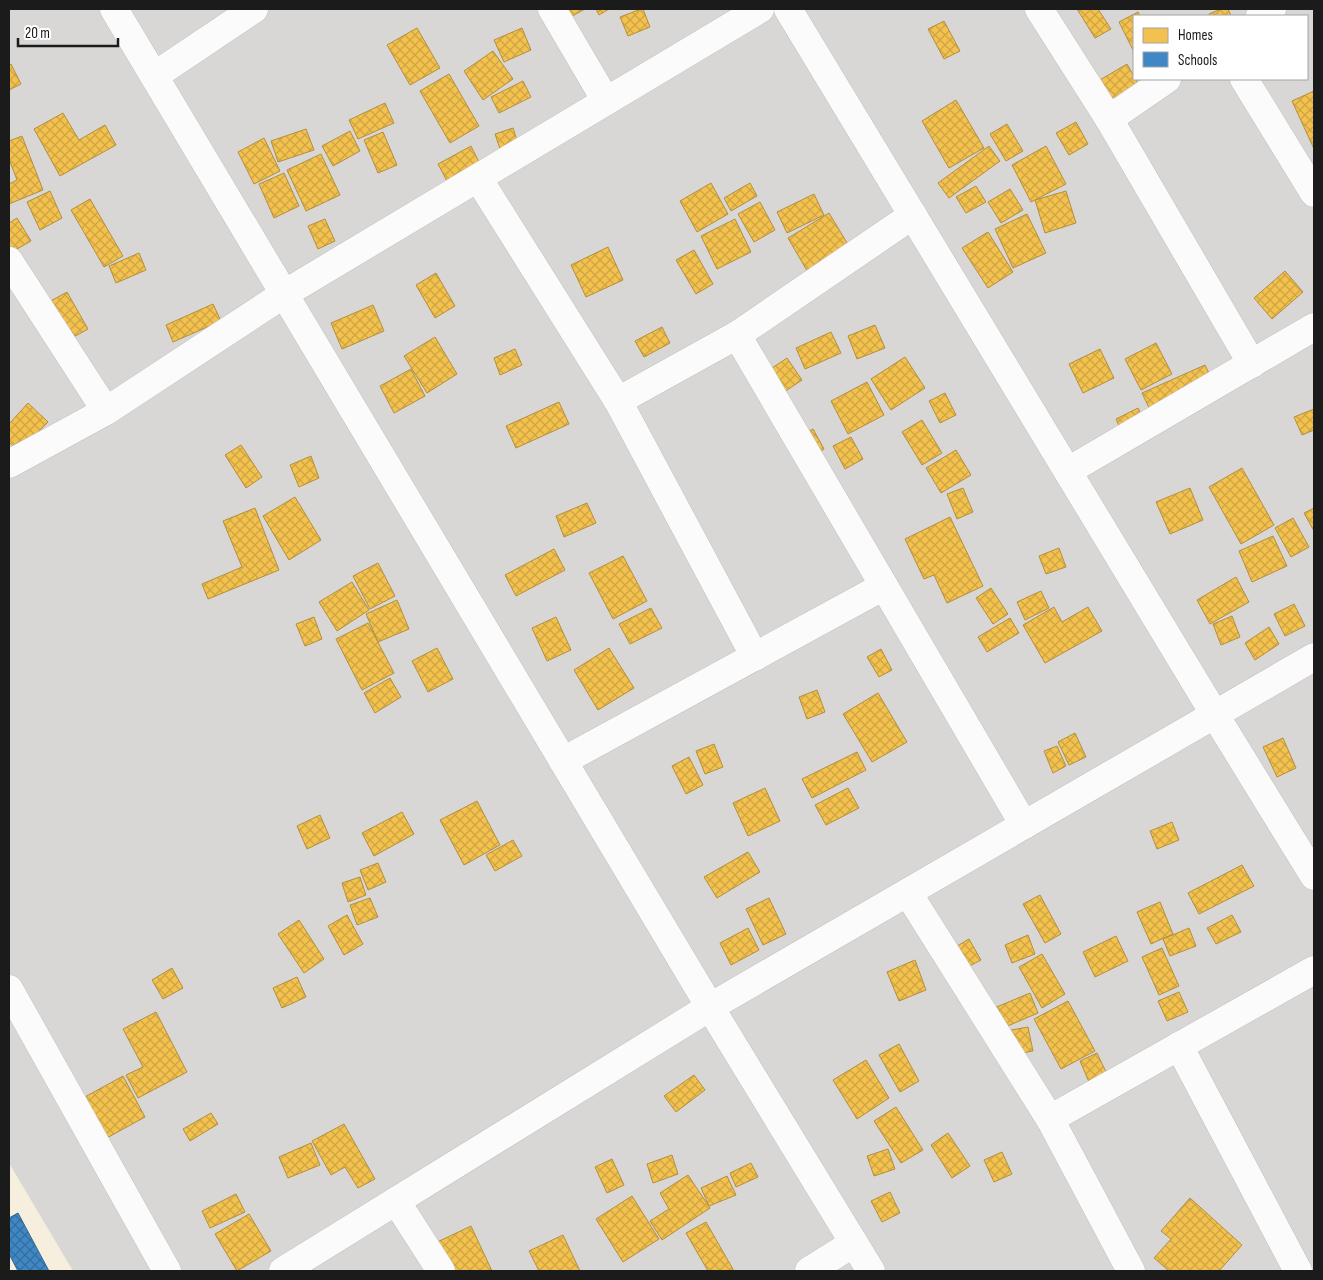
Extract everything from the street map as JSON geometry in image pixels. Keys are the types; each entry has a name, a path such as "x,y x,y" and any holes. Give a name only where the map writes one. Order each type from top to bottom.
{"street":[{"path":"114,9 710,1007 871,1271"},
{"path":"154,76 254,9"},
{"path":"552,9 606,101"},
{"path":"9,464 106,410 284,294 760,9"},
{"path":"788,9 1314,876"},
{"path":"1039,9 1109,119 1252,364"},
{"path":"1109,119 1166,80"},
{"path":"1245,80 1314,193"},
{"path":"478,178 618,401 755,657"},
{"path":"618,401 737,335 913,215"},
{"path":"9,262 106,410"},
{"path":"1068,471 1314,327"},
{"path":"737,335 1024,825"},
{"path":"563,761 884,586"},
{"path":"283,1271 710,1007 1314,657"},
{"path":"908,893 1050,1119 1131,1271"},
{"path":"1050,1119 1314,970"},
{"path":"9,989 167,1271"},
{"path":"1179,1046 1298,1271"},
{"path":"396,1201 441,1271"},
{"path":"809,1271 854,1243"}],"shaded area":[{"path":"9,9 1314,9 1314,1271 9,1271"},
{"path":"9,1163 73,1271 9,1271"}],"building: Homes":[{"path":"556,9 585,9 563,21"},
{"path":"596,9 609,9 599,15"},
{"path":"643,9 650,27 628,36 620,17"},
{"path":"1077,9 1098,9 1111,29 1095,38"},
{"path":"1221,9 1228,9 1231,15 1210,15"},
{"path":"1138,12 1140,15 1133,15 1133,50 1119,22"},
{"path":"944,21 960,51 944,59 928,29"},
{"path":"417,28 440,68 410,85 387,45"},
{"path":"522,28 531,50 504,62 494,40"},
{"path":"493,51 513,79 483,100 464,71"},
{"path":"11,64 21,84 9,90 9,66"},
{"path":"1127,64 1133,75 1133,80 1136,80 1140,87 1106,107 1093,84"},
{"path":"449,74 479,126 450,143 420,91"},
{"path":"523,81 531,97 499,113 491,97"},
{"path":"1314,91 1314,149 1292,101"},
{"path":"956,100 984,148 949,168 922,121"},
{"path":"385,103 394,123 358,139 349,120"},
{"path":"63,113 79,140 105,125 116,145 60,176 34,129"},
{"path":"1076,122 1088,144 1069,155 1056,133"},
{"path":"1007,124 1023,151 1006,161 990,134"},
{"path":"513,128 521,153 503,158 495,134"},
{"path":"306,129 314,150 278,162 271,141"},
{"path":"350,131 360,151 333,166 322,146"},
{"path":"383,132 397,165 378,173 364,140"},
{"path":"22,136 43,190 9,204 9,184 17,180 9,159 9,141"},
{"path":"264,138 280,171 254,184 238,152"},
{"path":"471,146 481,166 448,183 438,164"},
{"path":"989,146 1000,161 949,198 938,183"},
{"path":"1046,146 1066,184 1031,202 1012,165"},
{"path":"321,154 340,195 306,211 287,170"},
{"path":"284,173 299,206 274,218 259,184"},
{"path":"711,183 728,214 697,232 680,201"},
{"path":"750,183 757,196 731,211 724,198"},
{"path":"976,186 986,202 966,213 956,197"},
{"path":"1010,189 1023,210 1001,223 988,202"},
{"path":"50,191 62,218 40,230 27,202"},
{"path":"1066,191 1076,223 1045,233 1035,200"},
{"path":"814,194 824,215 787,233 777,212"},
{"path":"90,199 123,256 104,267 71,210"},
{"path":"760,202 775,230 754,242 738,214"},
{"path":"829,213 855,256 813,281 788,238"},
{"path":"1027,214 1046,253 1013,268 995,229"},
{"path":"17,218 31,241 10,253 9,223"},
{"path":"325,219 335,241 318,249 308,226"},
{"path":"735,219 751,252 717,269 701,236"},
{"path":"988,232 1013,272 988,288 962,248"},
{"path":"608,247 623,280 586,297 571,265"},
{"path":"694,250 713,284 696,294 676,260"},
{"path":"139,253 146,270 116,283 109,266"},
{"path":"1285,271 1303,292 1272,319 1254,298"},
{"path":"436,273 455,306 435,318 416,285"},
{"path":"67,292 88,329 61,344 40,307"},
{"path":"213,304 221,321 173,342 166,325"},
{"path":"373,305 384,331 342,349 331,323"},
{"path":"875,325 885,348 857,359 848,336"},
{"path":"662,327 670,343 644,357 635,341"},
{"path":"831,332 841,353 805,369 796,348"},
{"path":"435,337 457,374 427,393 404,356"},
{"path":"1156,343 1172,374 1141,390 1125,359"},
{"path":"515,349 522,365 500,375 494,358"},
{"path":"1100,349 1114,378 1083,393 1069,364"},
{"path":"905,357 925,388 891,410 871,379"},
{"path":"787,358 802,380 784,392 769,370"},
{"path":"1205,365 1216,388 1153,416 1142,393"},
{"path":"411,369 425,396 394,413 380,386"},
{"path":"867,382 884,415 848,434 831,401"},
{"path":"945,393 956,415 940,423 929,401"},
{"path":"559,402 569,424 516,448 506,426"},
{"path":"28,403 48,422 19,452 9,442 9,424"},
{"path":"1138,408 1147,425 1124,437 1116,419"},
{"path":"1314,409 1314,430 1302,435 1294,417"},
{"path":"922,420 942,453 922,465 902,432"},
{"path":"813,429 824,449 808,459 796,438"},
{"path":"851,437 863,459 845,469 833,446"},
{"path":"241,445 262,477 246,488 225,455"},
{"path":"956,450 971,475 941,493 926,468"},
{"path":"311,456 319,478 299,487 290,465"},
{"path":"1242,468 1274,525 1241,544 1209,487"},
{"path":"963,488 973,512 957,519 947,494"},
{"path":"1190,488 1203,520 1170,534 1156,502"},
{"path":"295,497 321,540 289,560 263,516"},
{"path":"587,503 596,523 564,537 556,516"},
{"path":"255,508 279,570 208,599 202,584 242,567 223,521"},
{"path":"1314,508 1314,531 1304,513"},
{"path":"950,517 983,586 947,603 934,575 924,579 905,539"},
{"path":"1293,518 1309,547 1291,557 1275,528"},
{"path":"1273,536 1287,566 1252,582 1239,551"},
{"path":"1059,548 1066,567 1046,574 1039,556"},
{"path":"554,549 565,570 516,596 505,575"},
{"path":"623,556 647,601 613,619 589,573"},
{"path":"378,563 395,596 370,609 353,576"},
{"path":"1236,577 1249,602 1210,624 1197,600"},
{"path":"352,582 369,610 337,631 319,602"},
{"path":"991,588 1008,614 993,624 976,598"},
{"path":"1041,591 1049,608 1025,620 1017,602"},
{"path":"397,600 409,629 378,642 366,614"},
{"path":"1294,604 1305,626 1285,636 1274,614"},
{"path":"1054,607 1062,622 1088,607 1102,631 1045,663 1023,625"},
{"path":"651,608 662,628 630,644 619,624"},
{"path":"1232,616 1240,637 1221,645 1213,624"},
{"path":"314,617 322,639 305,646 296,624"},
{"path":"556,617 571,650 547,661 532,628"},
{"path":"1010,618 1019,633 987,652 978,637"},
{"path":"368,623 394,673 362,690 336,639"},
{"path":"1269,627 1279,644 1255,660 1245,643"},
{"path":"437,648 453,679 428,692 412,661"},
{"path":"609,648 634,688 598,710 574,670"},
{"path":"881,649 892,670 879,677 867,657"},
{"path":"390,678 401,697 375,713 364,693"},
{"path":"817,690 825,712 807,719 799,697"},
{"path":"878,693 907,742 872,762 843,714"},
{"path":"1075,733 1086,757 1069,765 1058,742"},
{"path":"1283,738 1296,768 1277,777 1263,747"},
{"path":"714,744 723,767 705,774 696,751"},
{"path":"1057,746 1066,766 1053,773 1044,751"},
{"path":"857,752 866,770 812,798 802,779"},
{"path":"689,757 703,785 686,794 672,766"},
{"path":"765,788 780,821 748,836 733,803"},
{"path":"848,788 859,808 826,825 815,805"},
{"path":"477,801 500,845 464,865 440,820"},
{"path":"402,812 414,834 374,856 362,833"},
{"path":"320,815 330,838 307,849 297,826"},
{"path":"1172,822 1179,840 1157,849 1150,831"},
{"path":"513,840 522,856 495,871 486,855"},
{"path":"748,852 760,872 717,898 704,877"},
{"path":"378,863 386,882 368,890 360,870"},
{"path":"1242,865 1254,886 1199,914 1188,893"},
{"path":"360,877 366,895 348,902 342,883"},
{"path":"1040,895 1061,934 1045,943 1023,904"},
{"path":"370,898 378,917 357,925 350,905"},
{"path":"769,898 786,934 763,945 746,909"},
{"path":"1160,902 1173,934 1151,944 1137,912"},
{"path":"347,915 363,944 344,955 328,926"},
{"path":"1232,915 1241,932 1216,944 1207,928"},
{"path":"299,920 324,959 304,973 278,934"},
{"path":"748,928 759,950 731,965 720,943"},
{"path":"1189,928 1196,946 1170,956 1163,939"},
{"path":"1028,935 1035,954 1012,963 1005,945"},
{"path":"1116,936 1128,961 1095,977 1083,952"},
{"path":"969,939 981,960 960,971 949,951"},
{"path":"1162,948 1179,986 1159,995 1142,957"},
{"path":"1042,954 1065,994 1042,1008 1019,967"},
{"path":"915,960 926,990 899,1001 887,972"},
{"path":"172,968 183,988 163,999 152,980"},
{"path":"297,977 306,997 282,1008 273,988"},
{"path":"1179,992 1188,1012 1167,1021 1158,1001"},
{"path":"1030,993 1038,1013 996,1031 987,1011"},
{"path":"1068,1001 1095,1051 1061,1069 1034,1019"},
{"path":"156,1012 187,1072 138,1098 126,1075 143,1067 123,1029"},
{"path":"1028,1027 1033,1051 1011,1055 1006,1031"},
{"path":"899,1044 919,1081 900,1092 879,1055"},
{"path":"1097,1053 1107,1074 1089,1082 1080,1061"},
{"path":"866,1060 889,1098 857,1119 833,1080"},
{"path":"694,1075 705,1090 676,1112 664,1096"},
{"path":"123,1076 145,1117 105,1139 83,1098"},
{"path":"896,1107 923,1150 901,1163 874,1121"},
{"path":"211,1113 218,1124 190,1141 183,1129"},
{"path":"344,1124 375,1179 358,1188 345,1167 331,1175 312,1141"},
{"path":"948,1133 970,1166 952,1178 931,1145"},
{"path":"311,1143 320,1165 288,1178 279,1157"},
{"path":"888,1149 895,1169 874,1176 867,1156"},
{"path":"1002,1152 1012,1174 994,1182 984,1160"},
{"path":"672,1155 678,1174 653,1183 647,1164"},
{"path":"612,1159 624,1185 607,1193 595,1167"},
{"path":"751,1163 758,1177 736,1187 730,1173"},
{"path":"688,1175 710,1208 662,1240 650,1221 669,1209 660,1193"},
{"path":"727,1176 736,1195 709,1206 701,1188"},
{"path":"890,1192 900,1213 882,1222 871,1201"},
{"path":"236,1194 245,1212 210,1228 202,1211"},
{"path":"632,1196 659,1239 623,1262 596,1219"},
{"path":"1190,1198 1242,1245 1219,1271 1169,1271 1154,1258 1171,1239 1161,1231"},
{"path":"249,1214 271,1251 237,1271 215,1234"},
{"path":"706,1222 734,1271 708,1271 686,1233"},
{"path":"471,1226 492,1271 443,1271 431,1245"},
{"path":"563,1235 580,1271 539,1271 529,1251"}],"building: Schools":[{"path":"18,1213 49,1271 18,1271 9,1254 9,1218"}]}
